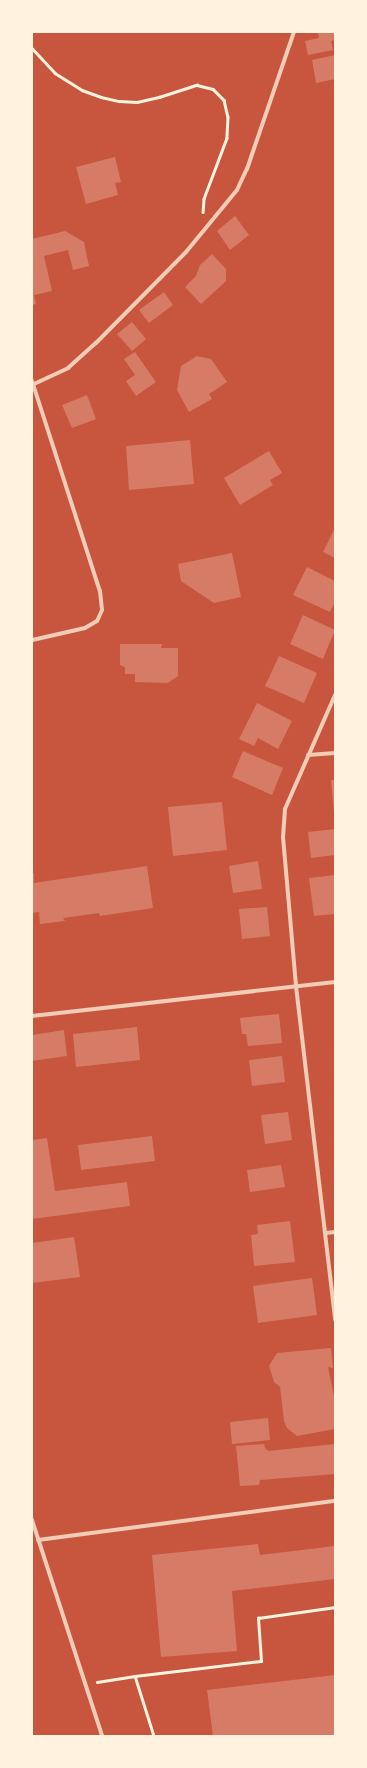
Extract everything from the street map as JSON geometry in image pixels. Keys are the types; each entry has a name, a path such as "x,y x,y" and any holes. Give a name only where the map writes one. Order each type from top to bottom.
{"street":[{"path":"32,640 85,628 97,621 102,610 100,591 42,418 33,383 68,368 74,363 186,252 200,233 237,190 247,169 294,32"},
{"path":"335,695 284,809 283,837 296,986 335,1320"},
{"path":"308,755 335,753"},
{"path":"32,1016 335,982"},
{"path":"326,1233 335,1232"},
{"path":"38,1540 335,1500"},
{"path":"32,1520 102,1736"}],"path":[{"path":"32,48 54,74 82,90 101,97 119,101 137,102 160,97 197,85 213,89 224,100 228,117 227,138 204,198 200,233"},
{"path":"85,1685 135,1676 261,1661 258,1618 335,1607"},
{"path":"135,1676 154,1736"}],"building":[{"path":"318,32 335,32 335,40 331,41 333,50 308,55 305,41 319,38"},
{"path":"335,55 335,79 316,83 312,60"},
{"path":"115,157 121,182 115,183 118,195 86,204 76,167"},
{"path":"235,216 249,235 230,250 217,231"},
{"path":"65,231 84,242 89,266 73,270 68,250 44,256 52,291 34,295 36,304 32,305 32,239"},
{"path":"212,254 226,269 226,281 201,304 185,287 196,276 200,265"},
{"path":"164,292 173,305 149,323 139,310"},
{"path":"132,322 146,339 132,351 117,334"},
{"path":"135,352 156,382 136,396 126,381 135,375 124,359"},
{"path":"197,356 211,359 227,382 209,394 212,399 189,412 177,390 181,366"},
{"path":"87,395 96,419 72,428 62,405"},
{"path":"190,440 194,484 129,490 126,446"},
{"path":"269,451 282,473 270,480 273,485 240,505 224,478"},
{"path":"335,528 335,558 323,552"},
{"path":"232,553 241,597 214,603 181,581 178,564"},
{"path":"307,567 335,581 335,602 330,612 293,595"},
{"path":"303,615 335,630 323,659 290,644"},
{"path":"120,644 162,644 161,648 178,648 178,676 168,683 135,682 135,674 125,674 125,667 120,665"},
{"path":"279,656 317,673 304,703 265,686"},
{"path":"257,703 292,721 278,749 258,738 254,746 239,739"},
{"path":"243,751 283,768 272,795 232,777"},
{"path":"331,780 335,780 335,813 334,813"},
{"path":"222,802 227,850 173,856 168,807"},
{"path":"335,829 335,855 311,858 308,832"},
{"path":"258,861 262,889 233,893 229,866"},
{"path":"147,866 153,908 100,916 99,913 63,918 65,921 40,924 39,912 32,913 32,874 34,873 34,883"},
{"path":"335,875 335,914 314,916 309,878"},
{"path":"267,907 270,936 242,939 239,909"},
{"path":"279,1014 282,1043 248,1046 246,1034 242,1034 240,1018"},
{"path":"137,1027 140,1060 76,1067 73,1034"},
{"path":"64,1030 67,1056 32,1061 32,1035"},
{"path":"282,1056 285,1082 252,1086 249,1060"},
{"path":"288,1112 292,1140 265,1144 261,1115"},
{"path":"152,1136 155,1161 81,1170 78,1145"},
{"path":"47,1138 55,1191 127,1182 130,1206 32,1219 32,1140"},
{"path":"281,1165 285,1187 250,1192 247,1170"},
{"path":"290,1221 295,1262 254,1266 251,1235 258,1234 257,1225"},
{"path":"74,1237 80,1277 32,1283 32,1243"},
{"path":"312,1278 317,1315 258,1323 253,1286"},
{"path":"331,1348 333,1368 328,1367 335,1401 335,1429 297,1436 287,1428 284,1421 280,1387 274,1382 269,1366 277,1353"},
{"path":"268,1418 270,1440 232,1444 230,1422"},
{"path":"264,1444 268,1451 335,1444 335,1474 260,1480 259,1485 240,1486 236,1446"},
{"path":"258,1544 260,1555 335,1546 335,1579 232,1591 237,1651 161,1657 152,1555"},
{"path":"335,1675 335,1736 213,1736 207,1690"}]}
